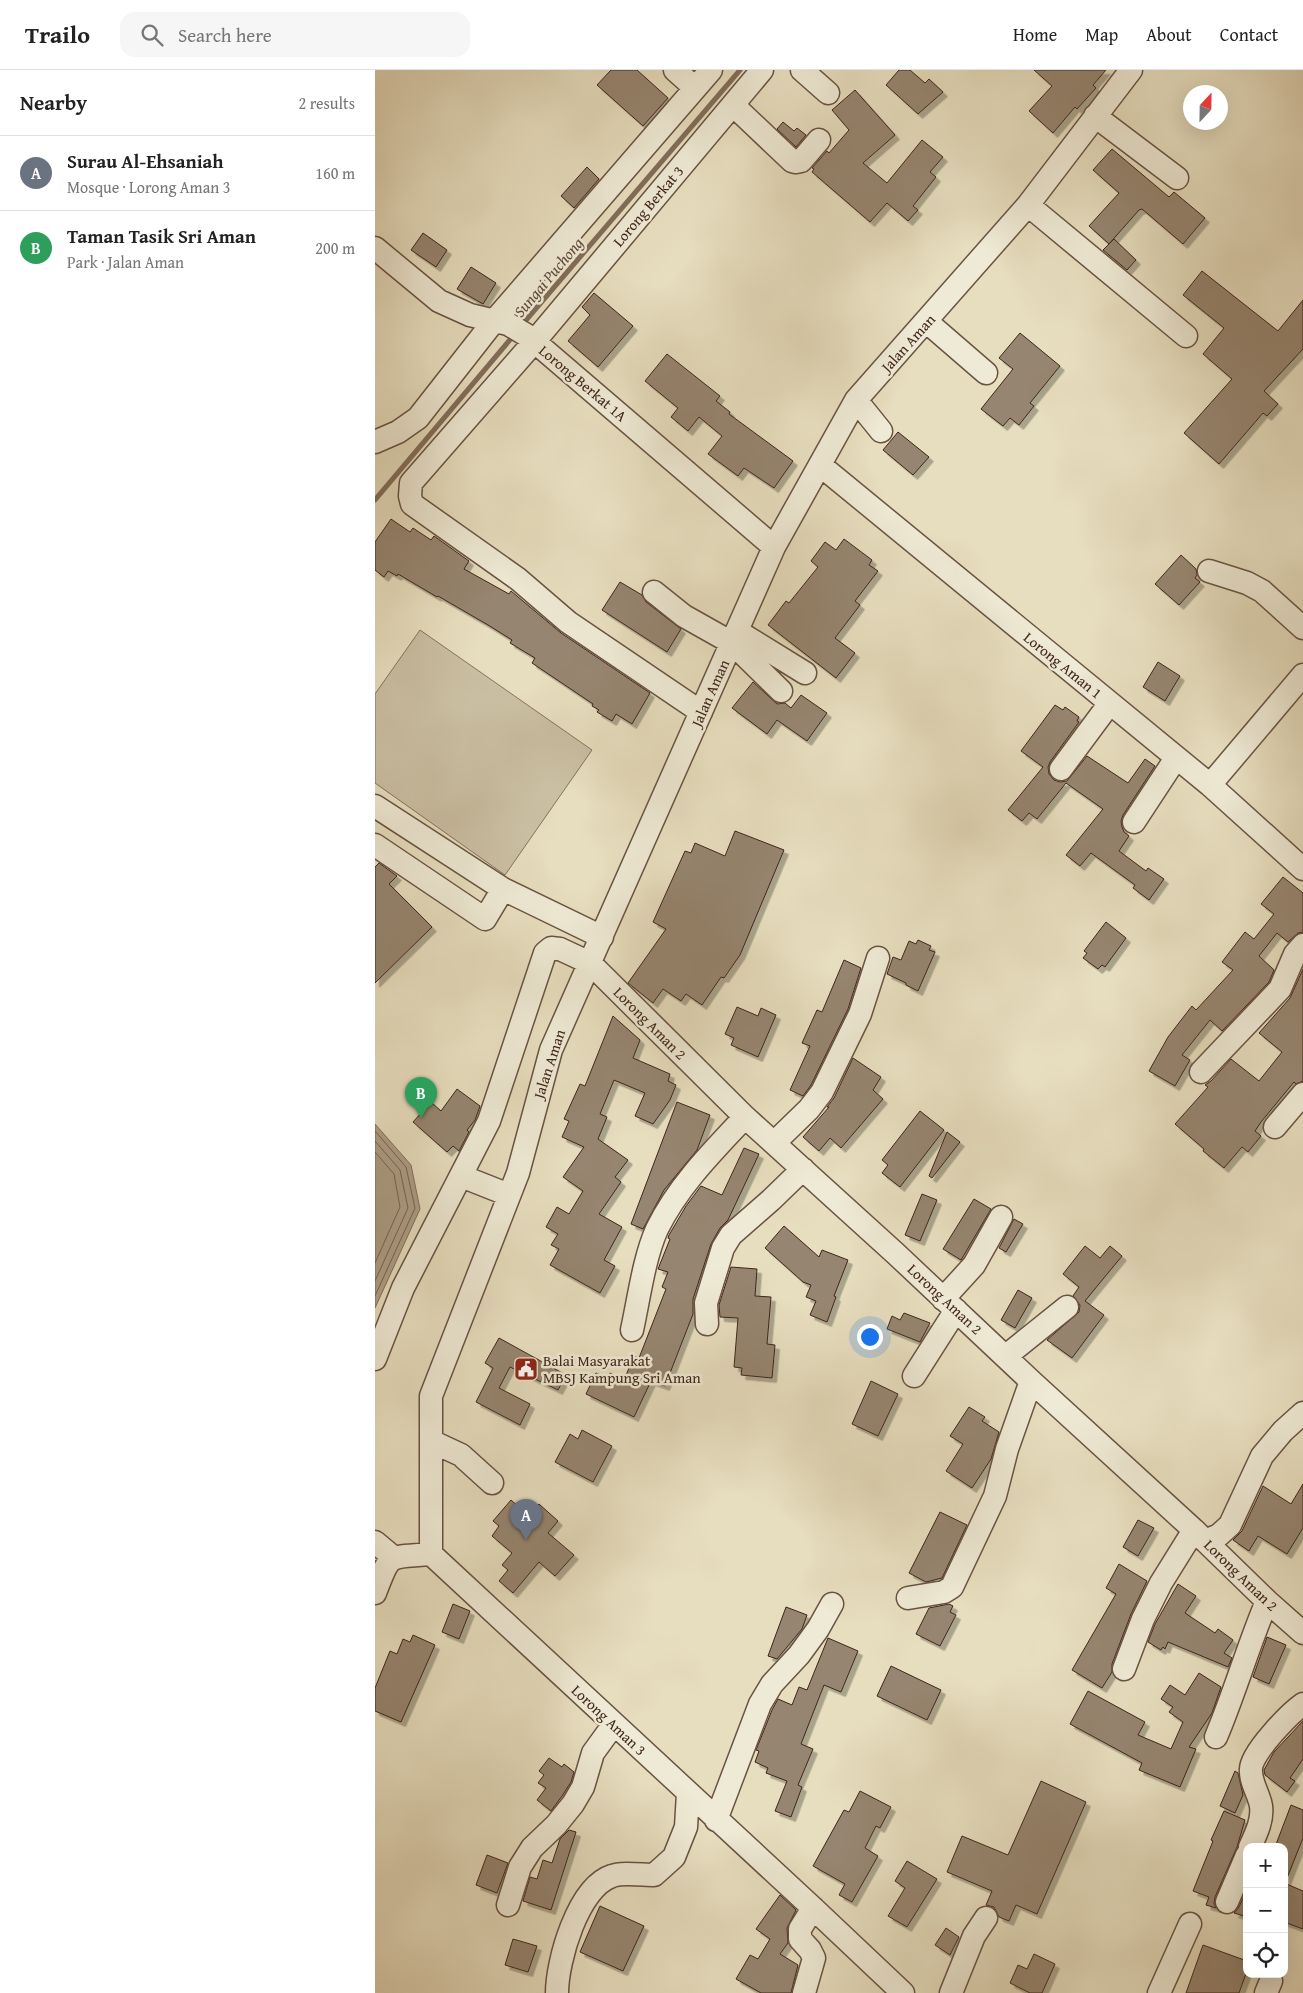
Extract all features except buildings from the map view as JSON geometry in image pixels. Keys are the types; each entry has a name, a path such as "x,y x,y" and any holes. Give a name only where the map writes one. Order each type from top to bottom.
{"street":[{"path":"675,70 695,88"},
{"path":"375,442 398,432 418,418 501,323 711,70"},
{"name":"Lorong Berkat 3","path":"701,712 568,622 518,579 412,504 409,496 411,484 531,339 762,70"},
{"path":"802,70 828,93"},
{"name":"Jalan Aman","path":"431,1441 431,1396 518,1172 551,1050 774,547 856,400 1028,206 1127,71"},
{"path":"733,105 792,161 801,161 819,140"},
{"path":"1095,116 1177,178"},
{"path":"1028,206 1186,336"},
{"name":"Lorong Berkat 1A","path":"375,248 439,301 470,315 501,323 531,339 774,547"},
{"path":"927,322 986,373"},
{"path":"856,400 881,431"},
{"name":"Lorong Aman 1","path":"821,465 1209,785 1303,868"},
{"path":"1209,571 1247,583 1261,590 1303,628"},
{"path":"654,592 684,616 735,637 805,673"},
{"path":"735,637 781,691"},
{"path":"1209,785 1303,675"},
{"path":"1061,770 1109,703"},
{"path":"1134,822 1176,758"},
{"path":"375,806 503,889 602,937"},
{"path":"375,845 485,919 503,889"},
{"path":"1201,1072 1280,989 1291,963 1303,945"},
{"name":"Lorong Aman 2","path":"461,1176 489,1121 545,953 551,948 560,949 590,963 745,1117 1006,1356 1303,1633"},
{"path":"774,1143 809,1110 822,1092 860,1014 878,958"},
{"path":"1275,1127 1303,1094"},
{"path":"632,1330 647,1263 657,1230 671,1204 693,1175 745,1117"},
{"path":"707,1324 706,1303 723,1248 731,1235 803,1169"},
{"path":"375,1359 403,1288 461,1176 509,1195"},
{"path":"914,1376 949,1304 1001,1217"},
{"path":"1006,1356 1067,1307"},
{"path":"908,1598 944,1592 952,1587 995,1496 1007,1449 1031,1381"},
{"path":"1124,1669 1143,1619 1161,1583 1199,1535 1219,1536 1230,1525 1262,1456 1283,1431 1303,1413"},
{"path":"375,1593 386,1564 382,1549 431,1554 431,1441 461,1455 492,1483"},
{"name":"Lorong Aman 3","path":"431,1554 903,1993"},
{"path":"1215,1737 1231,1700 1254,1632 1267,1601"},
{"path":"716,1820 760,1704 772,1684 799,1655 818,1629 832,1604"},
{"path":"1251,1843 1261,1816 1261,1805 1252,1782 1250,1768 1256,1756 1290,1714 1303,1704"},
{"path":"508,1905 520,1867 533,1848 556,1825 573,1804 583,1787 593,1753 614,1724"},
{"path":"557,1993 557,1977 577,1911 596,1884 613,1875 654,1875 674,1857 686,1827 688,1793"},
{"path":"1227,1902 1243,1864"},
{"path":"804,1993 814,1958 810,1950 800,1939 800,1930 813,1908"},
{"path":"951,1993 974,1936 986,1918"},
{"path":"1159,1993 1190,1924"}],"shaded area":[{"path":"420,630 592,750 505,875 375,783 375,694"}],"water":[{"path":"375,1124 411,1165 420,1209 375,1308"}],"waterway":[{"name":"Sungai Puchong","path":"521,326 740,70"},
{"name":"Sungai Puchong","path":"375,500 514,335"}],"place":[{"name":"Taman Tasik Sri Aman","path":"421,1118"},
{"name":"Balai Masyarakat MBSJ Kampung Sri Aman","path":"526,1369"},
{"name":"Surau Al-Ehsaniah","path":"526,1540"}]}
